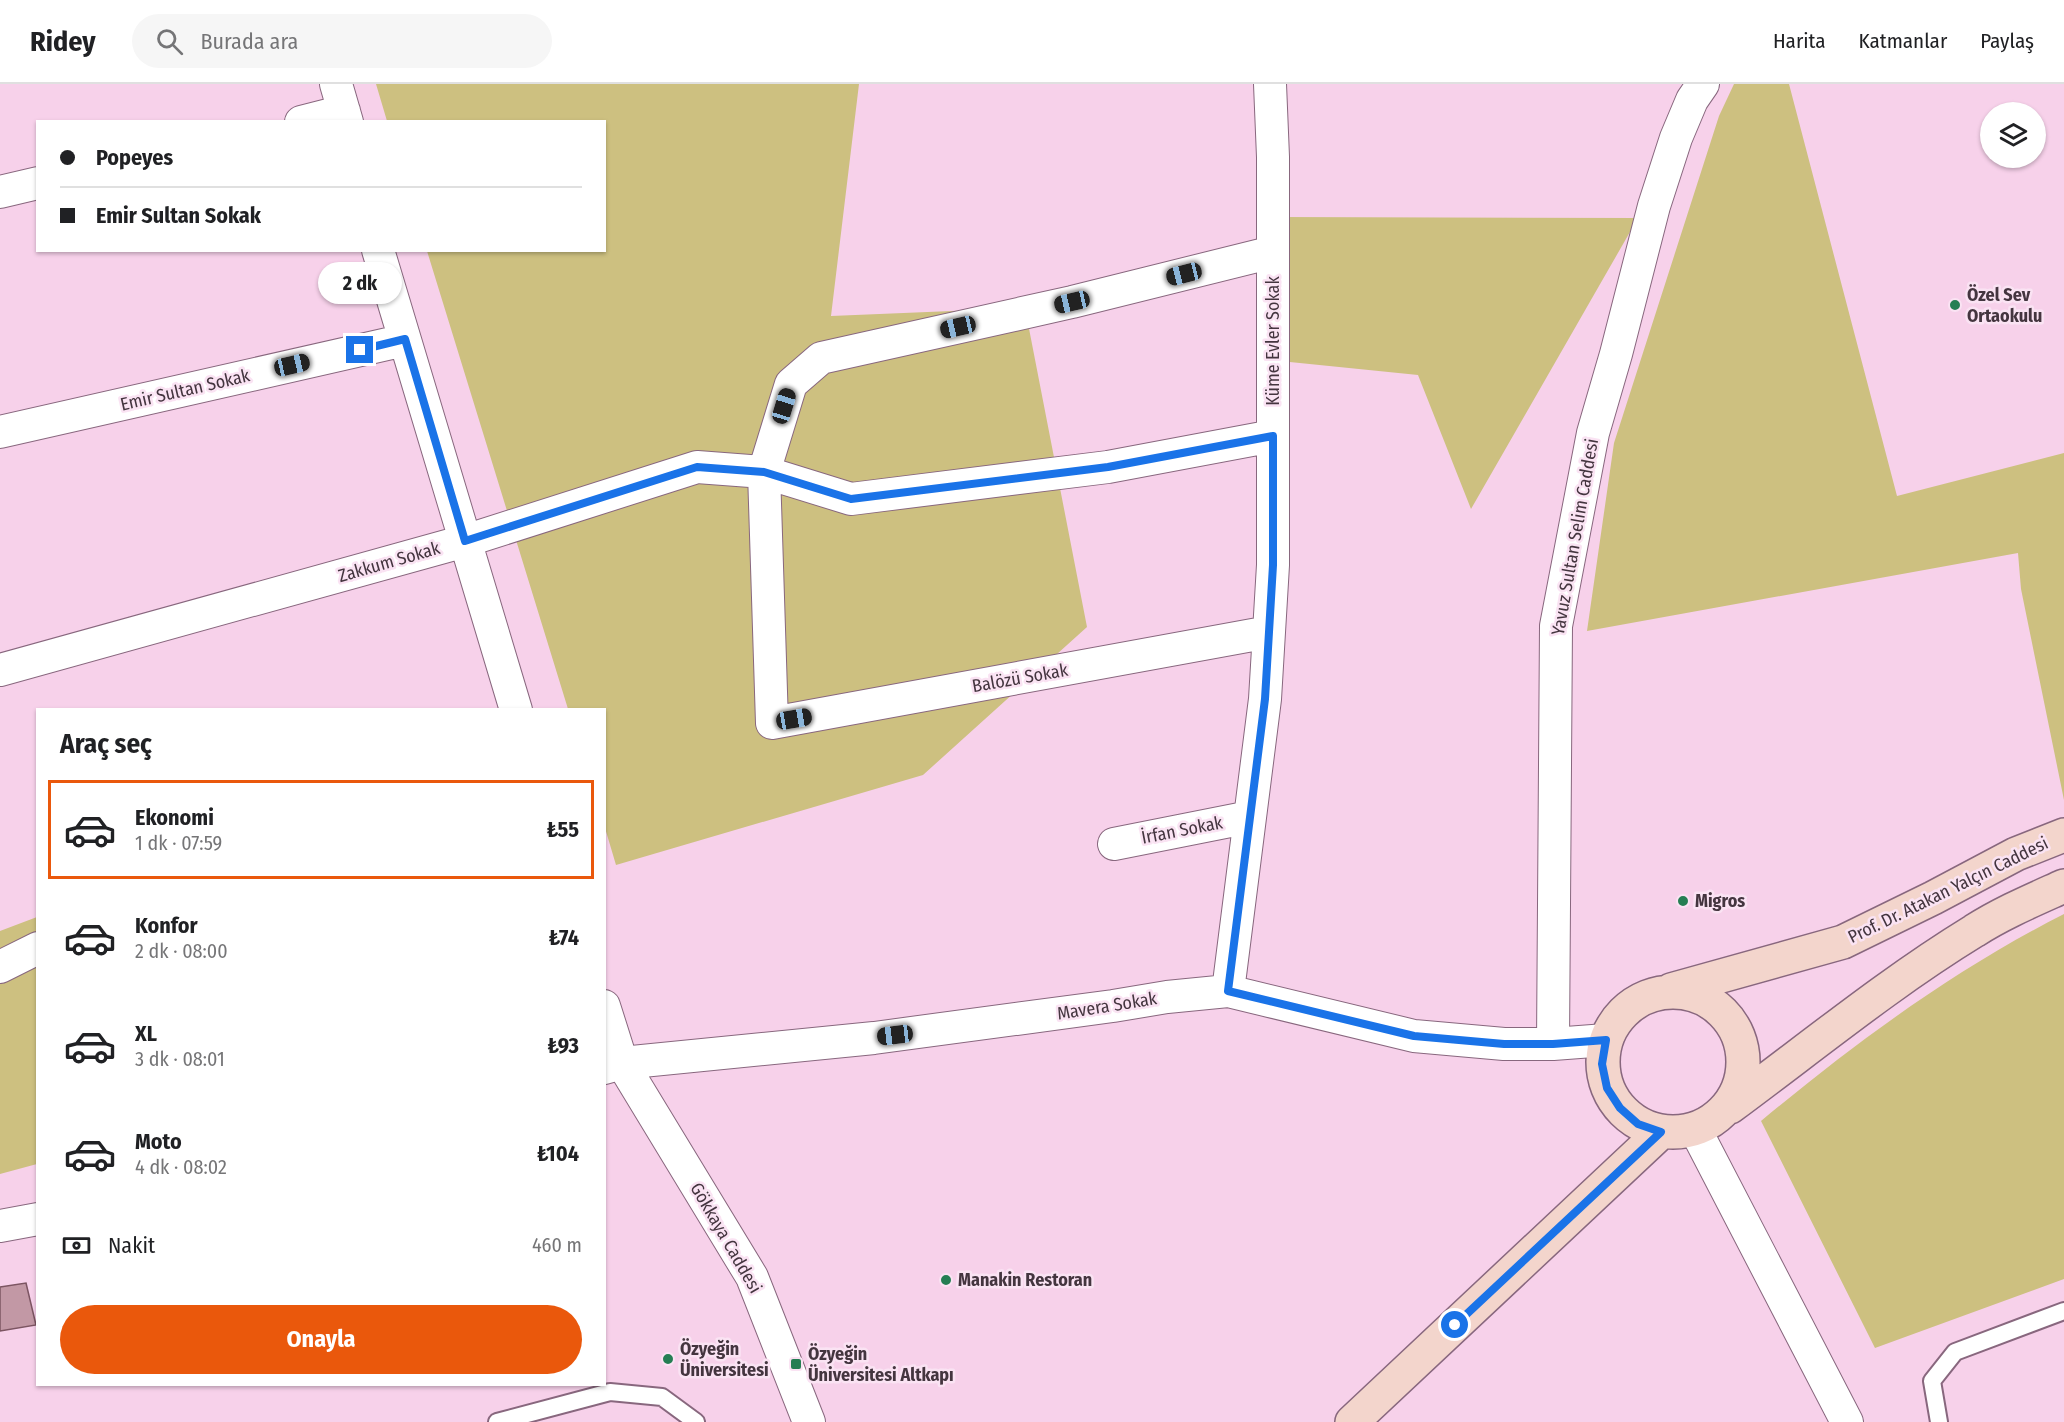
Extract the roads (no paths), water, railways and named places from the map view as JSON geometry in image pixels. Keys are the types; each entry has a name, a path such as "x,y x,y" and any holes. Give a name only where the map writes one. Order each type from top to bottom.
{"main road":[{"name":"Prof. Dr. Atakan Yalçın Caddesi","path":"1658,994 1842,942 1933,898 2016,854 2064,835"},
{"path":"1726,1110 1738,1092 1744,1070 1743,1048 1734,1027 1720,1010 1702,998 1680,992 1658,994 1635,1003 1617,1019 1606,1040 1602,1064 1607,1088 1620,1108 1638,1124 1661,1132 1685,1132 1708,1124 1891,988 1974,931 2023,904 2064,886"},
{"path":"1352,1422 1661,1132"}],"street":[{"name":"Küme Evler Sokak","path":"1228,991 1265,699 1273,565 1273,157 1270,84"},
{"name":"Yavuz Sultan Selim Caddesi","path":"1553,1044 1556,626 1593,433 1654,206 1676,138 1692,100 1703,84"},
{"path":"306,120 342,106"},
{"path":"0,192 36,183"},
{"path":"379,252 515,708"},
{"path":"764,472 791,384 821,358 1072,302 1273,252"},
{"name":"Emir Sultan Sokak","path":"0,432 405,339"},
{"name":"Zakkum Sokak","path":"0,670 465,541 697,467 764,472 851,499 1108,467 1273,436"},
{"name":"Balözü Sokak","path":"764,472 772,723 1269,632"},
{"name":"İrfan Sokak","path":"1114,844 1250,817"},
{"path":"0,968 36,949"},
{"name":"Mavera Sokak","path":"613,1066 874,1038 1167,997 1228,991 1414,1036 1504,1044 1553,1044 1606,1040"},
{"name":"Gökkaya Caddesi","path":"606,1019 613,1066 752,1277 809,1422"},
{"path":"1695,1129 1847,1422"},
{"path":"0,1226 36,1218"}],"lane":[{"path":"1939,1422 1932,1381 1955,1352 2064,1311"},
{"path":"497,1422 610,1392 662,1397 696,1422"}],"place":[{"name":"Özel Sev Ortaokulu","path":"1955,305"},
{"name":"Migros","path":"1683,901"},
{"name":"Manakin Restoran","path":"946,1280"},
{"name":"Özyeğin Üniversitesi","path":"668,1359"},
{"name":"Özyeğin Üniversitesi Altkapı","path":"796,1364"}]}
